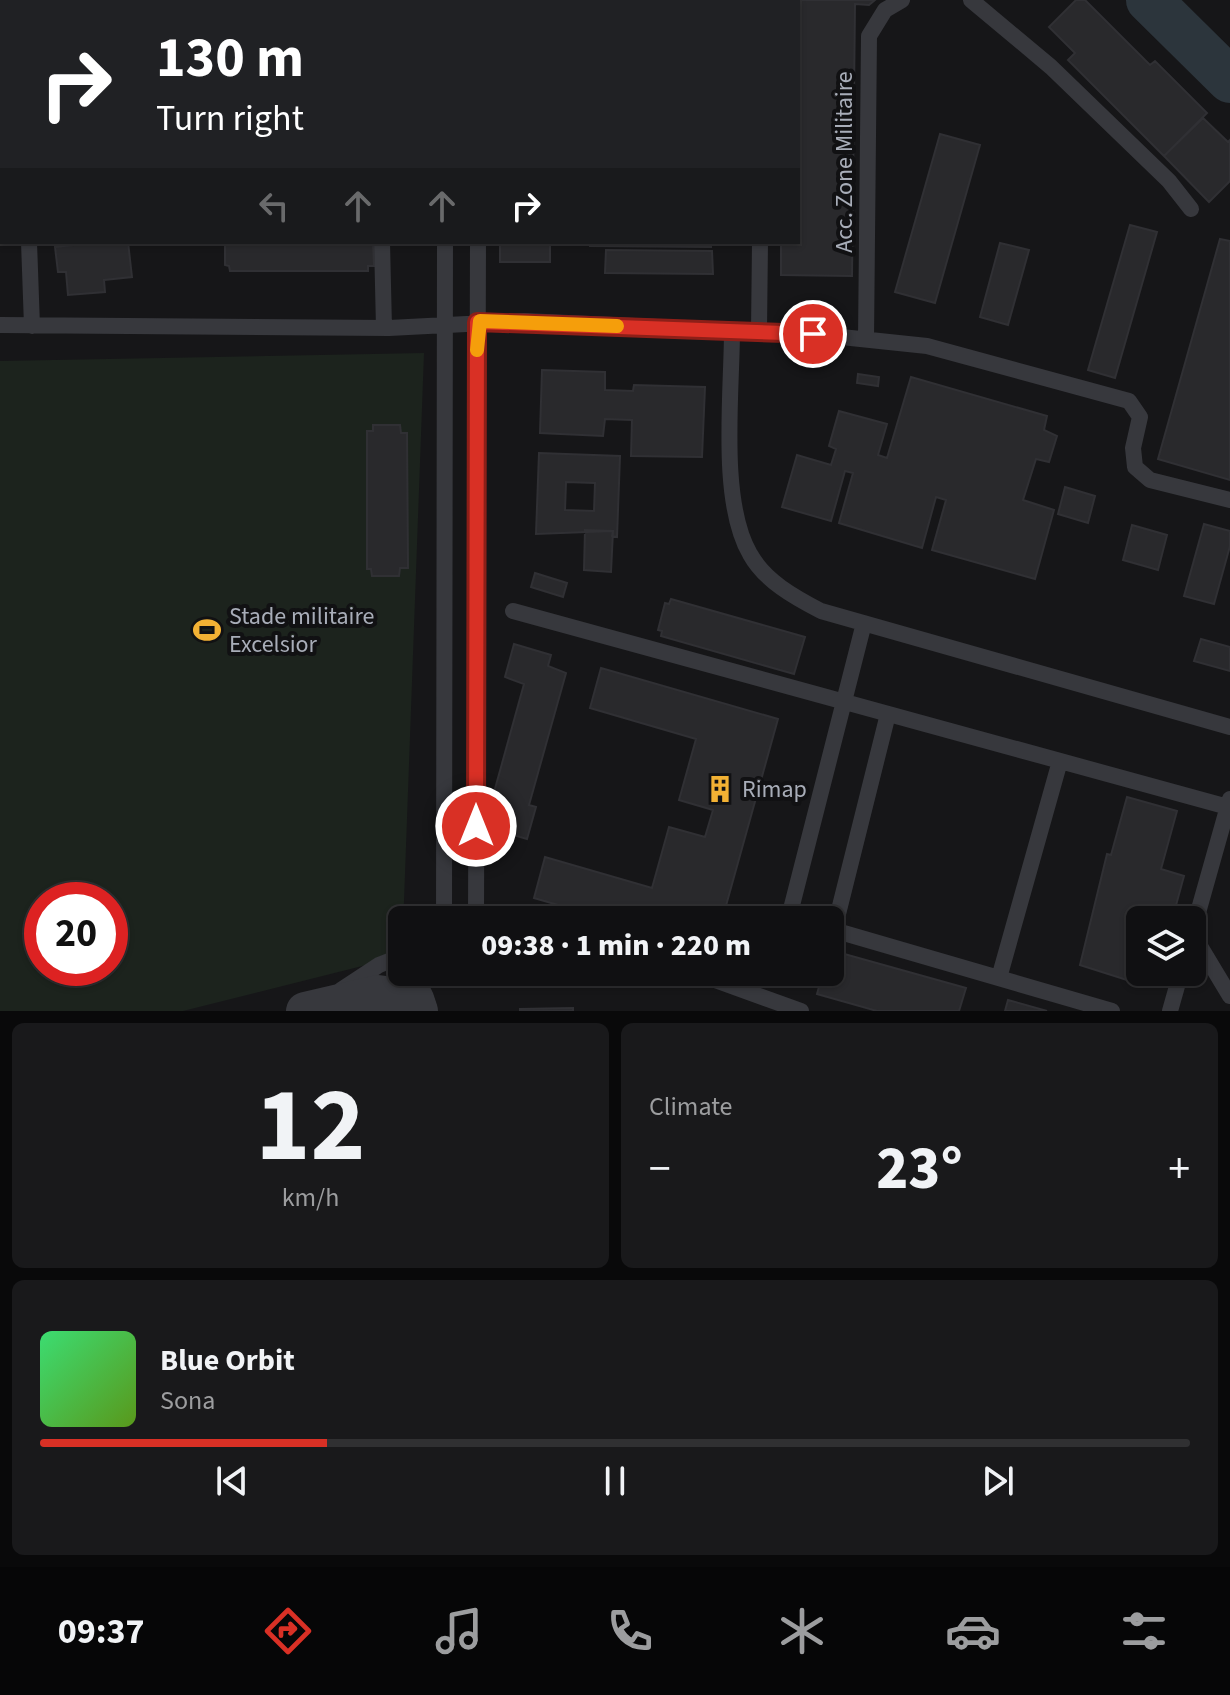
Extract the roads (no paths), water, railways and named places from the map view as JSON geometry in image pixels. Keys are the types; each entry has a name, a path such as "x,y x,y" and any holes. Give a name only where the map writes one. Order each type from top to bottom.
{"street":[{"path":"311,1010 378,994 415,999 419,1011"}],"lane":[{"name":"Acc. Zone Militaire","path":"866,339 869,36 885,10 902,0"},
{"path":"971,0 1051,67 1169,181 1191,209"},
{"path":"29,244 32,326"},
{"path":"382,244 384,328"},
{"path":"444,906 445,244"},
{"path":"476,906 478,244"},
{"path":"759,331 760,244"},
{"path":"0,325 384,328 444,327 477,322 759,331 927,346 1129,401 1140,417 1133,448 1135,467 1150,480 1230,500"},
{"path":"732,330 730,481 736,517 750,554 768,577 792,596 821,611 1230,727"},
{"path":"513,611 1060,761 1229,803 1200,906"},
{"path":"790,906 864,623"},
{"path":"838,906 888,714"},
{"path":"999,978 1060,761"},
{"path":"844,933 1112,1011"},
{"path":"1206,957 1230,996"},
{"path":"311,1010 388,961"},
{"path":"732,986 801,1011"},
{"path":"746,991 747,986"},
{"path":"1170,1011 1177,986"}],"waterway":[{"path":"1149,0 1230,80"}],"place":[{"name":"Stade militaire Excelsior","path":"207,630"},
{"name":"Rimap","path":"720,789"}]}
